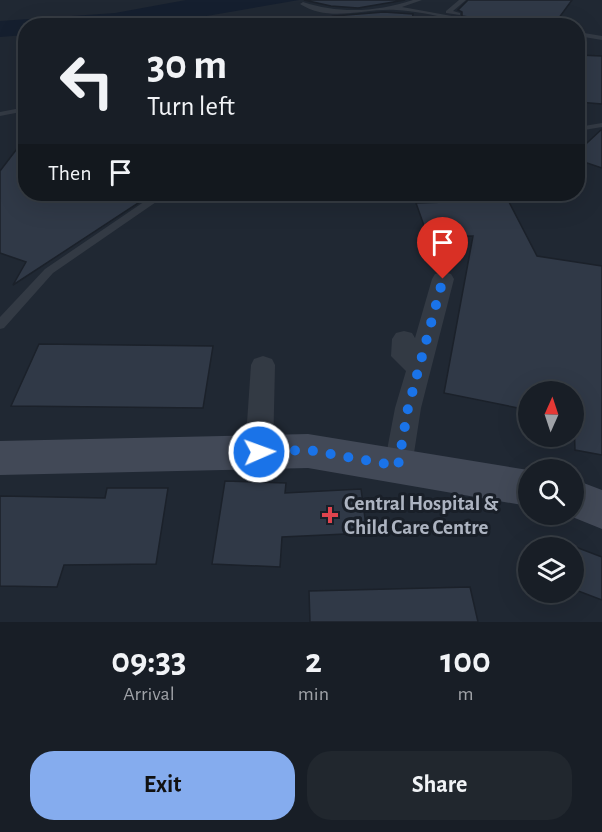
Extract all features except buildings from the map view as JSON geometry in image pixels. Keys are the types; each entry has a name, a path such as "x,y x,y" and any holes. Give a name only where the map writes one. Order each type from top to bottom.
{"street":[{"path":"398,466 408,408 443,279"},
{"path":"404,339 403,356 419,368"},
{"path":"259,452 263,365"},
{"path":"0,458 308,450 518,486"},
{"path":"584,503 602,510"}],"lane":[{"path":"303,4 313,10 363,12 395,8 418,0"},
{"path":"463,0 448,12 482,18"},
{"path":"395,8 456,18"},
{"path":"585,35 602,38"},
{"path":"0,114 18,111"},
{"path":"585,128 602,125"},
{"path":"0,325 49,270 151,201"}],"water":[{"path":"186,0 299,0 195,18 43,18 115,13"},
{"path":"18,20 18,36 0,37 0,21"}],"place":[{"name":"Central Hospital & Child Care Centre","path":"330,515"}],"route":[{"path":"259,452 308,450 398,466 408,408 443,279"}]}
